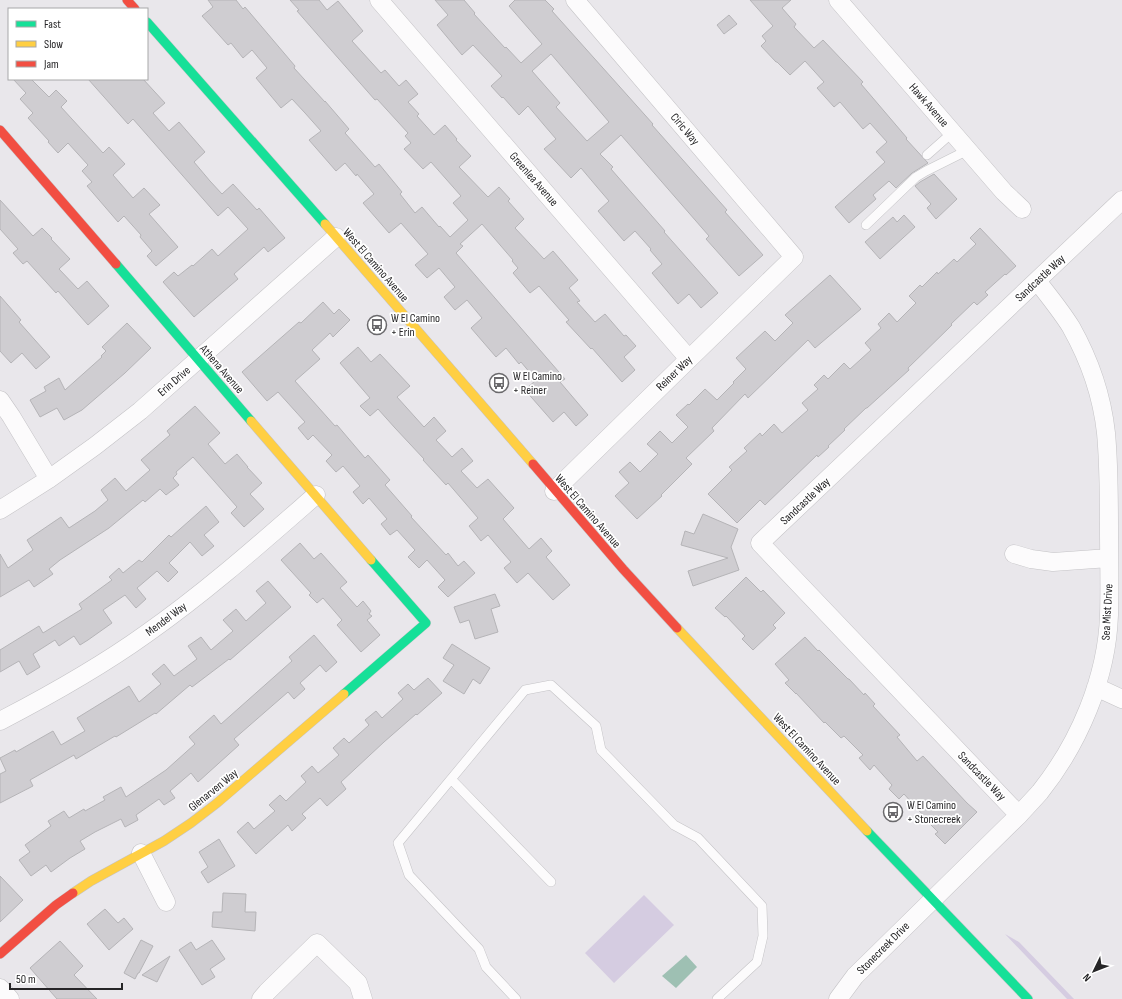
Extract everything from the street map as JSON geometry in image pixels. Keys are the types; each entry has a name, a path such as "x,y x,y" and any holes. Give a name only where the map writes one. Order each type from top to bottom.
{"main road":[{"path":"127,0 134,8"},
{"name":"West El Camino Avenue","path":"148,23 336,237 623,569 932,900 1028,999"},
{"name":"Athena Avenue","path":"0,130 426,623"},
{"name":"Glenarven Way","path":"0,954 56,905 91,880 164,841 217,803 426,623"}],"street":[{"name":"Greenlea Avenue","path":"379,0 689,359"},
{"name":"Ciric Way","path":"575,0 794,257"},
{"name":"Hawk Avenue","path":"838,0 1004,192 1022,209"},
{"name":"Sandcastle Way","path":"1019,815 760,543 1122,200"},
{"name":"Erin Drive","path":"0,510 49,479 140,411 336,237"},
{"name":"Reiner Way","path":"554,491 794,257"},
{"name":"Sea Mist Drive","path":"932,900 1019,815 1039,793 1058,767 1075,739 1088,710 1096,687 1105,648 1109,616 1109,558 1115,483 1101,404 1094,377 1070,326 1037,281"},
{"path":"0,400 12,416 49,479"},
{"name":"Mendel Way","path":"0,722 62,688 146,634 194,598 316,495"},
{"path":"1014,554 1031,559 1053,562 1109,558"},
{"path":"1096,687 1122,699"},
{"path":"141,853 166,902"},
{"name":"Stonecreek Drive","path":"838,999 855,976 932,900"},
{"path":"261,999 317,943 358,983 363,999"},
{"path":"0,988 10,999"}],"lane":[{"path":"927,155 952,132"},
{"path":"866,224 916,177 926,170 968,150"},
{"path":"516,999 486,967 478,949 409,875 398,843 525,690 551,685 596,726 601,750 674,825 698,838 762,906 763,936 757,962 717,999"},
{"path":"451,779 551,882"}],"shaded area":[{"path":"644,895 674,925 614,983 585,953"},
{"path":"1005,934 1019,942 1074,999 1067,999"},
{"path":"686,955 697,967 676,988 662,976"}],"building":[{"path":"208,0 236,0 243,9 245,7 295,66 294,68 349,129 345,133 375,167 379,164 402,192 400,194 415,213 422,207 439,227 440,226 450,237 468,220 453,203 461,196 431,162 423,169 404,149 411,143 405,136 408,133 377,99 375,100 297,11 299,10 290,0 319,0 327,10 338,1 363,31 352,41 381,73 385,70 399,86 406,80 418,94 408,102 419,114 417,116 434,135 445,125 457,139 456,140 471,156 459,167 488,197 499,187 510,199 508,201 524,219 515,228 544,259 553,251 578,280 569,288 580,301 577,302 595,322 605,314 624,336 626,335 636,346 624,357 635,370 622,382 592,348 591,349 566,322 569,320 539,286 530,293 513,273 518,268 512,261 513,260 482,224 460,244 463,246 456,253 565,379 560,382 588,415 576,426 564,412 553,422 525,390 536,380 521,362 519,364 506,348 496,357 471,328 482,318 467,300 455,310 444,297 455,287 439,268 427,278 415,265 428,254 401,223 389,233 363,203 374,194 357,174 356,176 345,163 336,171 309,140 321,131 292,99 281,108 256,78 267,68 252,50 243,58 231,43 228,45 202,16 213,7"},
{"path":"435,0 464,0 475,13 474,14 521,63 542,44 509,6 515,0 545,0 554,9 552,11 653,124 652,125 727,210 725,212 763,255 739,276 706,239 709,236 621,135 600,154 613,167 611,169 665,231 664,232 718,293 701,308 689,294 678,304 652,273 662,264 650,250 651,249 635,231 624,241 598,211 609,201 581,168 571,178 544,149 556,139 528,106 519,115 491,86 502,76 473,45 462,55 437,25 448,15","holes":["551,54 609,122 587,141 556,107 560,103 532,71"]},
{"path":"750,0 791,0 782,8 796,24 794,27 814,48 823,40 863,82 861,84 907,138 906,139 928,163 912,173 896,188 889,181 873,195 876,199 849,223 835,207 885,162 876,152 887,142 870,123 863,129 840,102 834,107 817,88 824,82 805,61 790,75 776,62 761,46 766,41 762,36 773,26"},
{"path":"729,15 737,24 724,34 717,25"},
{"path":"14,80 32,80 49,97 56,90 67,101 61,107 103,153 109,147 125,164 113,175 133,198 144,188 160,205 149,214 178,247 156,266 147,256 152,251 140,237 141,235 124,216 118,222 87,186 92,182 82,171 88,165 68,143 58,153 28,118 33,113 20,99 26,93"},
{"path":"89,80 144,80 165,103 153,113 169,131 179,122 205,152 194,162 210,181 222,194 233,184 257,210 259,208 285,238 268,252 264,247 234,274 238,279 194,317 163,282 174,272 178,276 192,265 193,266 212,249 218,256 248,229 228,207 218,216 133,119 128,124"},
{"path":"934,174 957,199 936,219 927,208 931,204 915,186"},
{"path":"0,200 33,236 42,228 52,238 51,239 70,259 59,269 78,289 87,281 109,306 88,325 58,291 56,293 27,261 23,264 13,253 18,249 0,229"},
{"path":"904,215 915,227 880,259 865,242 893,217 897,222"},
{"path":"980,228 1016,266 985,292 988,295 977,305 974,302 951,324 952,325 908,368 909,370 844,429 845,430 828,446 829,447 818,457 817,455 765,505 760,500 737,523 708,494 732,470 729,467 747,451 744,448 760,433 762,436 774,424 782,433 808,410 802,403 818,389 814,385 824,375 828,379 844,363 850,369 871,350 865,343 881,328 878,324 889,313 897,322 916,303 909,296 920,285 922,287 937,272 938,274 954,259 957,262 976,244 970,238"},
{"path":"830,275 861,309 815,348 808,340 748,398 745,394 712,428 714,431 686,458 692,464 661,495 662,496 637,519 615,496 629,483 619,472 630,462 640,472 658,454 647,444 660,431 672,443 688,427 676,415 688,404 689,405 705,389 717,400 746,369 736,358 765,331 775,341 793,323 785,315"},
{"path":"0,296 21,320 19,322 50,357 36,369 22,353 11,363 0,351"},
{"path":"323,302 334,314 339,309 350,320 333,337 330,333 312,350 320,359 295,381 335,426 337,425 365,458 368,455 390,480 385,485 412,516 411,517 446,555 448,553 458,566 464,561 475,573 448,597 438,587 445,580 427,560 419,568 408,557 415,550 397,530 390,535 381,524 387,519 369,498 363,504 353,492 360,486 343,466 336,472 326,461 332,455 313,435 308,440 298,428 305,422 278,392 267,401 242,372 299,322 301,323"},
{"path":"127,323 151,348 125,373 82,410 64,420 57,408 40,417 30,400 46,391 44,387 59,378 65,390 102,357 101,356 106,351 102,347"},
{"path":"358,347 371,362 380,354 410,386 397,397 424,427 434,417 446,431 436,440 452,457 462,448 473,461 461,471 477,488 488,479 514,508 503,519 529,549 541,538 552,551 546,557 570,585 553,600 528,573 517,583 504,568 511,562 488,535 481,541 469,526 478,518 448,483 446,485 378,409 370,416 360,406 370,398 340,363"},
{"path":"195,406 220,433 208,444 225,464 237,454 262,483 250,494 264,509 244,527 231,513 237,507 193,457 176,472 177,474 173,478 179,485 166,495 160,489 145,502 143,500 109,528 60,560 49,569 53,574 34,587 29,580 0,597 0,554 8,568 33,550 27,540 61,517 69,528 95,511 108,500 101,490 115,478 126,491 150,470 141,460 170,435 167,431"},
{"path":"206,506 219,522 204,535 214,546 202,556 190,542 169,563 178,572 168,582 157,571 137,588 146,599 136,608 125,595 103,610 112,623 80,645 74,636 59,646 55,640 33,654 40,667 27,675 19,661 0,672 0,650 39,626 43,633 82,609 79,604 112,580 109,577 119,568 123,573 139,560 142,562 169,535 171,537"},
{"path":"703,514 738,529 731,547 739,570 693,586 688,571 728,558 681,545 685,531 694,534"},
{"path":"300,543 314,559 321,553 347,582 340,588 357,607 363,601 371,611 369,614 372,616 367,620 380,635 361,652 337,625 342,620 323,598 317,603 309,595 311,593 281,560"},
{"path":"746,577 761,592 763,590 785,613 773,625 776,628 753,650 742,639 745,636 726,616 725,617 715,608"},
{"path":"268,581 291,607 230,660 229,659 192,687 190,685 156,714 155,713 76,759 74,755 30,780 33,786 0,803 0,774 6,771 0,758 15,750 16,752 53,731 61,745 85,731 77,718 129,686 139,702 161,684 152,674 164,664 174,676 197,659 188,646 201,637 211,650 233,631 223,620 236,609 246,621 266,603 256,591"},
{"path":"495,594 500,606 491,609 498,632 475,639 469,620 460,623 454,607"},
{"path":"314,635 337,662 326,672 320,665 300,683 305,689 294,699 288,692 234,739 239,745 198,782 191,773 170,791 175,798 164,805 159,799 136,815 138,820 125,827 121,819 95,832 80,841 85,849 51,872 46,865 31,876 19,860 30,852 25,845 51,826 48,821 64,811 69,818 84,809 85,811 105,800 103,797 121,787 126,797 166,770 195,744 189,737 214,715 221,724 292,661 289,657"},
{"path":"805,637 875,704 873,706 900,735 897,737 917,761 923,756 977,812 945,844 935,834 938,832 922,816 923,815 904,794 899,799 889,789 892,785 874,765 870,770 859,758 863,755 844,736 841,738 825,722 824,723 785,683 789,680 775,664"},
{"path":"452,644 490,668 480,684 473,679 464,694 443,681 454,665 443,658"},
{"path":"428,678 442,693 384,742 341,782 346,789 327,806 320,798 302,814 306,818 292,831 288,825 256,854 237,832 248,822 254,829 275,811 269,805 280,795 286,801 306,782 301,776 312,766 318,773 339,755 333,748 344,738 349,743 369,725 365,720 376,711 382,718 403,699 398,693 408,684 414,690"},
{"path":"219,839 235,866 208,883 201,872 208,867 199,852"},
{"path":"0,876 23,900 0,922"},
{"path":"223,893 246,894 245,912 256,912 255,931 212,927 213,912 222,912"},
{"path":"105,909 118,923 124,918 133,929 109,950 87,924"},
{"path":"141,940 153,946 135,979 124,973"},
{"path":"212,940 225,959 210,969 215,977 202,985 179,950 191,942 196,950"},
{"path":"60,941 83,966 74,975 97,999 57,999 30,968"},
{"path":"170,956 157,982 142,975"}],"traffic: fast":[{"path":"148,23 325,224"},
{"path":"116,264 251,421"},
{"path":"344,694 426,623 371,560"},
{"path":"867,831 1028,999"}],"traffic: slow":[{"path":"325,224 533,464"},
{"path":"251,421 371,560"},
{"path":"677,628 867,831"},
{"path":"73,893 91,881 164,841 191,823 217,803 344,694"}],"traffic: jam":[{"path":"127,0 134,8"},
{"path":"0,130 116,264"},
{"path":"533,464 623,569 677,628"},
{"path":"0,954 56,905 73,893"}],"place":[{"name":"W El Camino + Erin","path":"377,325"},
{"name":"W El Camino + Reiner","path":"499,383"},
{"name":"W El Camino + Stonecreek","path":"893,812"}]}
